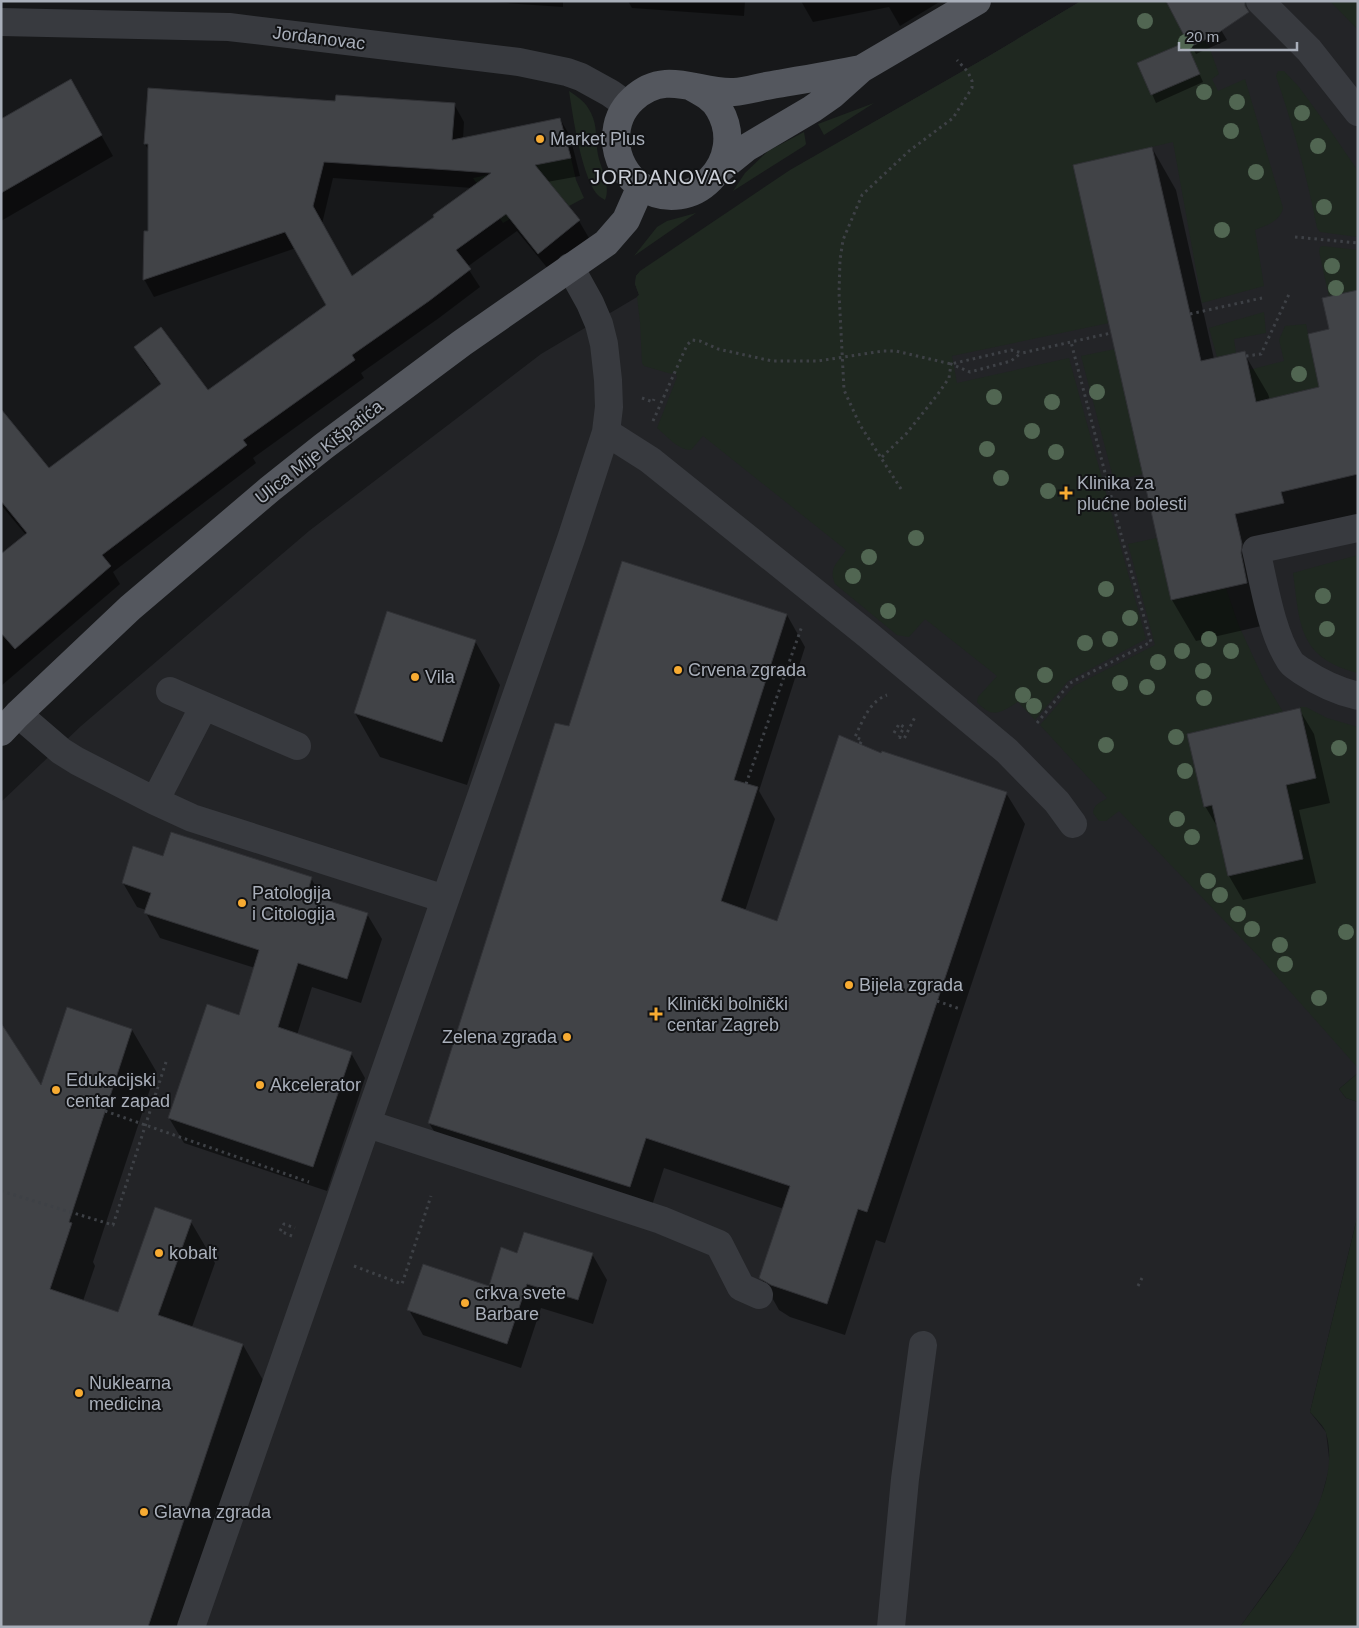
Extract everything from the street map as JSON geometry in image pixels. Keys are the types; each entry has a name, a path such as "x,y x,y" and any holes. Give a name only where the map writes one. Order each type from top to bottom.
{"main road":[{"path":"861,69 734,92 709,90 670,83 653,86 638,95 627,105 621,116 616,130 616,146 621,164 632,179 652,192 664,195 682,194 699,188 712,179 720,169 746,148 812,109 832,95 861,69 977,1"},
{"path":"690,86 706,95 719,108 726,125 728,143 725,158 720,169"},
{"name":"Ulica Mije Kišpatića","path":"10,723 130,608 270,489 411,380 514,305 606,243 630,214 641,186"}],"street":[{"path":"1260,1 1309,50 1358,112"},
{"name":"Jordanovac","path":"1,22 229,26 519,62 567,72 580,77 610,93 627,105"},
{"path":"191,1627 368,1124 571,539 606,432 609,407 604,344 599,324 590,302 570,267"},
{"path":"606,432 650,460 860,629 1000,745 1040,782 1073,824"},
{"path":"1358,528 1256,550 1272,617 1291,663 1316,681 1337,691 1358,696"},
{"path":"170,691 297,746"},
{"path":"155,801 204,706"},
{"path":"10,723 155,801 192,818 445,899"},
{"path":"368,1124 661,1220 718,1244 741,1287 759,1295"},
{"path":"892,1627 905,1480 923,1345"}],"path":[{"path":"901,489 860,425 844,390 839,293 840,260 844,240 862,195 909,151 953,118 972,88 972,81 968,72 957,60"},
{"path":"1295,237 1358,243"},
{"path":"1246,356 1261,354 1290,292"},
{"path":"1190,314 1262,298"},
{"path":"654,419 687,345 692,340 700,341 718,349 772,361 818,361 883,351 896,351 951,364 970,372 1011,362 1022,353 1111,333"},
{"path":"1038,723 1070,683 1151,642 1071,342"},
{"path":"951,364 1011,350 1022,353"},
{"path":"882,457 906,434 950,378 951,364"},
{"path":"648,401 653,402 654,399"},
{"path":"746,784 804,620"},
{"path":"860,744 862,740 855,737 867,712 877,698 893,693"},
{"path":"894,733 899,724 904,727 899,736 904,739 911,722"},
{"path":"937,1001 960,1009"},
{"path":"1,1191 113,1224 167,1059"},
{"path":"105,1111 313,1184"},
{"path":"352,1265 402,1284 431,1196"},
{"path":"1138,1286 1142,1278"}],"shaded area":[{"name":"Klinički bolnički centar Zagreb","path":"1081,1 1358,1 1358,1073 1339,1089 1346,1098 1358,1102 1358,1214 1310,1412 1326,1432 1330,1466 1319,1506 1295,1550 1240,1627 1,1627 1,802 81,726 309,531 541,354 637,297 639,295 635,284 636,276 640,272 791,170"},
{"path":"1081,1 1167,1 1175,18 1204,33 1219,74 1212,79 1218,91 1245,79 1283,208 1276,220 1255,230 1264,286 1202,303 1173,142 1074,165 1109,323 952,356 957,383 1069,358 1146,639 1068,681 1035,720 1018,702 1007,709 993,713 983,708 977,702 978,697 997,676 925,619 909,637 897,635 835,584 833,569 846,550 703,436 691,450 677,445 657,428 677,377 674,370 672,374 644,366 642,363 637,297 639,295 635,284 636,276 640,271 790,170"},
{"path":"1330,1 1358,1 1358,30"},
{"path":"1278,71 1284,71 1299,87 1358,171 1358,237 1320,232 1317,228 1299,151 1276,76"},
{"path":"569,91 584,103 593,118 596,128 598,155 607,189 605,200 596,193 586,172 578,144"},
{"path":"874,103 824,135 818,124"},
{"path":"804,132 806,144 804,146 733,191 745,173 768,151"},
{"path":"571,158 576,180 584,198 569,206 562,198 503,223 473,178"},
{"path":"696,213 634,256 657,227 667,221"},
{"path":"1320,247 1358,250 1358,290 1329,297 1319,251"},
{"path":"1264,312 1266,333 1234,339 1236,353 1217,357 1209,328"},
{"path":"1306,324 1319,387 1256,402 1249,370 1284,361 1279,340 1285,326"},
{"path":"1115,349 1143,474 1114,481 1081,356"},
{"path":"1157,538 1171,600 1226,588 1239,626 1264,680 1283,712 1187,734 1205,807 1212,805 1228,876 1303,859 1286,785 1316,778 1300,707 1306,707 1327,718 1358,727 1358,1068 1263,961 1119,811 1106,821 1099,821 1093,813 1094,810 1096,805 1107,798 1040,725 1074,686 1155,645 1128,544"},
{"path":"1358,555 1358,673 1338,666 1324,658 1313,648 1301,623 1293,573"},
{"path":"1358,1073 1358,1102 1346,1098 1339,1089"},
{"path":"1358,1214 1358,1627 1240,1627 1288,1561 1316,1509 1326,1483 1329,1457 1326,1433 1310,1412"}],"building":[{"path":"1166,1 1245,1 1245,6 1249,12 1215,35 1190,47"},
{"path":"1186,42 1200,74 1151,95 1137,63"},
{"path":"71,79 102,135 1,193 1,119"},
{"path":"148,88 335,101 336,95 455,103 452,140 560,118 571,158 535,165 580,220 538,254 506,214 456,250 471,269 352,355 355,360 243,440 247,445 102,555 111,566 15,649 1,633 1,554 27,533 1,501 1,409 49,468 161,384 134,347 161,327 208,390 326,305 285,232 143,280 144,231 148,231 148,144 144,144","holes":["324,162 491,173 352,276 313,206"]},
{"path":"1152,147 1201,361 1245,351 1256,402 1319,387 1308,334 1329,329 1322,298 1358,290 1358,474 1281,492 1284,503 1235,514 1242,544 1241,553 1247,583 1171,600 1073,165"},
{"path":"622,561 787,614 734,780 758,787 721,901 777,921 839,735 881,753 882,751 1007,792 867,1212 858,1209 827,1304 771,1285 759,1278 790,1186 646,1138 630,1187 428,1123 555,723 569,726"},
{"name":"Vila","path":"387,611 476,640 442,742 354,713"},
{"path":"1300,708 1316,778 1286,785 1303,859 1228,876 1212,805 1204,807 1187,734"},
{"path":"171,832 312,877 307,894 368,913 347,979 298,963 278,1027 352,1052 313,1167 168,1118 207,1004 239,1015 259,950 144,913 151,893 122,883 133,846 163,856"},
{"path":"67,1007 132,1029 69,1222 72,1223 50,1289 118,1312 155,1207 192,1220 158,1315 243,1344 148,1627 1,1627 1,1023 41,1085"},
{"path":"524,1232 593,1253 578,1300 527,1284 507,1344 407,1310 423,1264 489,1286 501,1247 517,1253"}],"place":[{"name":"Market Plus","path":"540,139"},
{"name":"Klinika za plućne bolesti","path":"1066,493"},
{"name":"Crvena zgrada","path":"678,670"},
{"name":"Vila","path":"415,677"},
{"name":"Patologija i Citologija","path":"242,903"},
{"name":"Bijela zgrada","path":"849,985"},
{"name":"Klinički bolnički centar Zagreb","path":"656,1014"},
{"name":"Zelena zgrada","path":"567,1037"},
{"name":"Akcelerator","path":"260,1085"},
{"name":"Edukacijski centar zapad","path":"56,1090"},
{"name":"kobalt","path":"159,1253"},
{"name":"crkva svete Barbare","path":"465,1303"},
{"name":"Nuklearna medicina","path":"79,1393"},
{"name":"Glavna zgrada","path":"144,1512"}],"district":[{"name":"JORDANOVAC","path":"664,177"}]}
